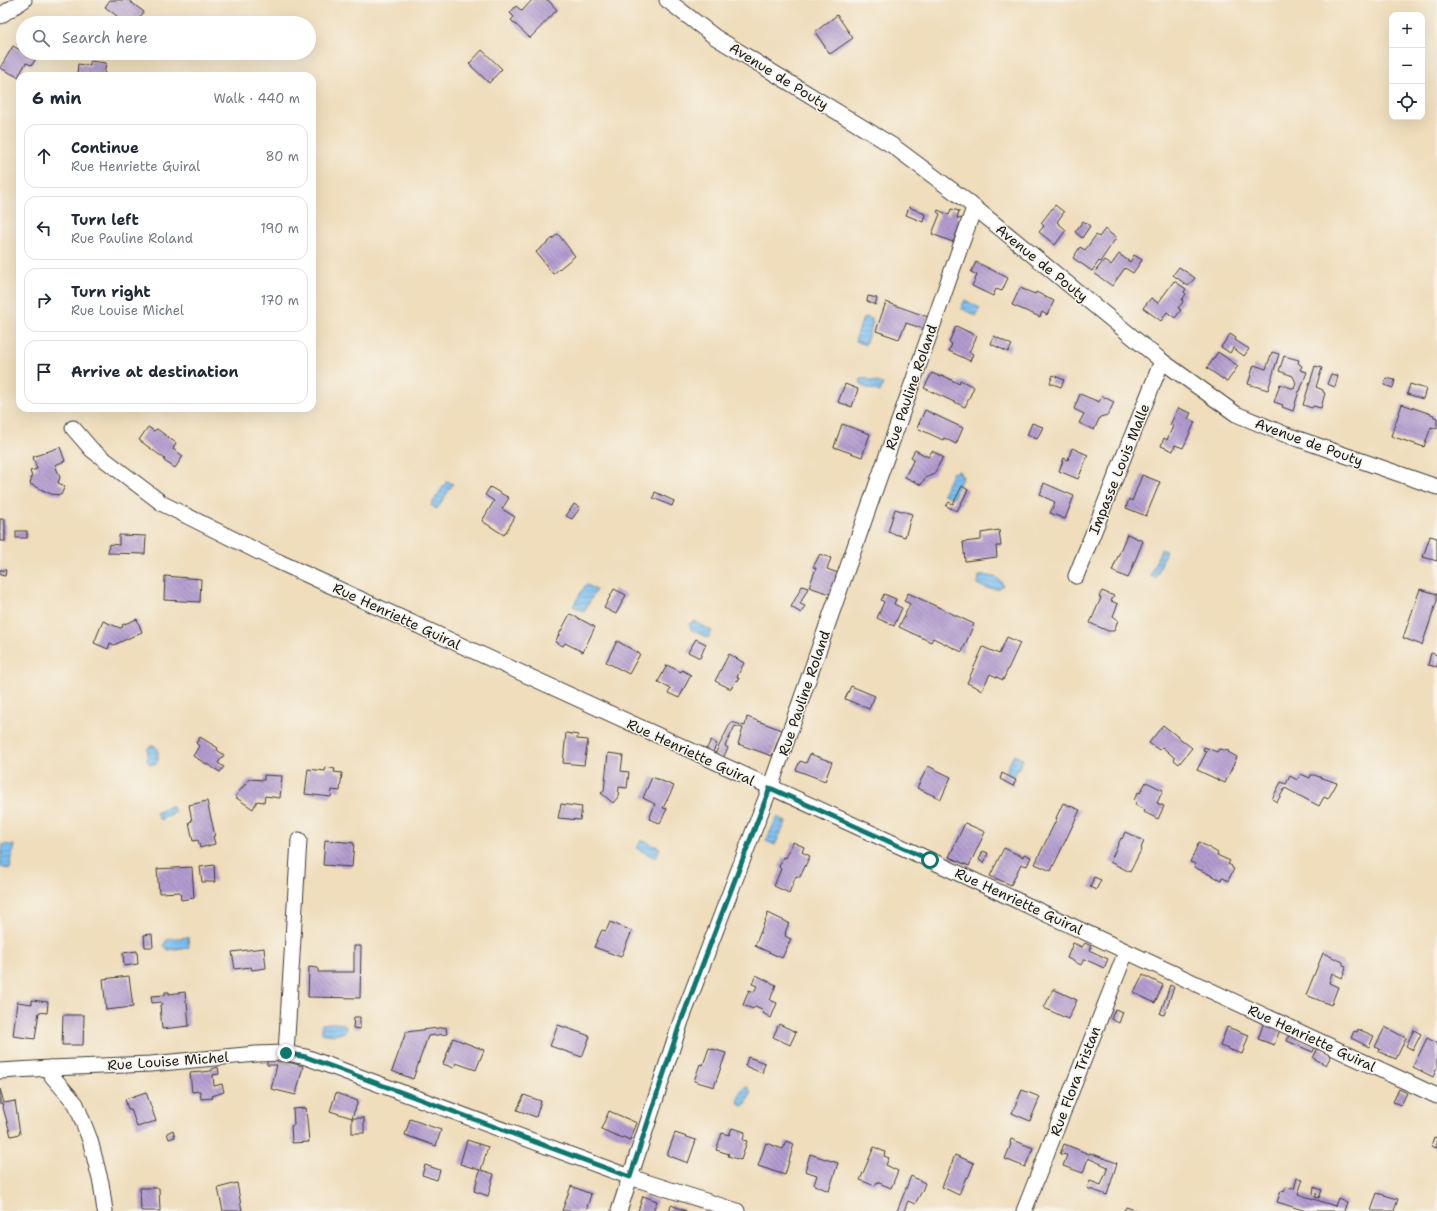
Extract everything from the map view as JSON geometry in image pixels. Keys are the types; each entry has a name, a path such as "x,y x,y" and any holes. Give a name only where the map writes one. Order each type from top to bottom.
{"street":[{"path":"0,16 24,0"},
{"name":"Avenue de Pouty","path":"667,0 714,37 893,146 974,208 1162,361 1236,414 1284,434 1437,487"},
{"name":"Rue Pauline Roland","path":"619,1211 681,1021 770,788 974,208"},
{"name":"Impasse Louis Malle","path":"1076,576 1162,361"},
{"name":"Rue Henriette Guiral","path":"73,428 92,450 163,504 277,561 930,860 1437,1096"},
{"path":"286,1053 299,840"},
{"name":"Rue Flora Tristan","path":"1024,1211 1126,952"},
{"name":"Rue Louise Michel","path":"0,1071 151,1064 256,1054 286,1053 306,1057 630,1177 730,1210"},
{"path":"50,1068 52,1076 76,1104 90,1140 101,1183 105,1211"}],"water":[{"path":"965,300 980,308 976,316 961,308"},
{"path":"866,317 872,319 871,321 873,322 865,345 855,341 863,318 865,319"},
{"path":"864,378 883,384 880,392 862,386 860,380"},
{"path":"957,471 960,472 961,476 963,476 953,498 943,494 953,472 955,473"},
{"path":"447,481 453,484 437,509 431,505"},
{"path":"1161,549 1166,551 1156,578 1150,576"},
{"path":"979,576 990,576 996,578 1003,585 998,589 986,588 978,585"},
{"path":"586,584 596,590 584,612 573,606"},
{"path":"694,621 712,631 708,638 690,629 689,624 692,622 693,623"},
{"path":"155,746 158,749 158,761 155,764 150,764 147,761 148,748"},
{"path":"1014,755 1023,759 1014,777 1005,773"},
{"path":"172,805 175,812 160,820 156,813"},
{"path":"777,817 786,822 775,845 766,841"},
{"path":"641,840 660,848 656,858 637,849"},
{"path":"3,844 14,845 10,869 0,867"},
{"path":"188,937 189,947 168,950 168,948 164,945 167,939"},
{"path":"322,1024 344,1024 346,1031 335,1035 322,1033"},
{"path":"745,1087 748,1087 751,1092 746,1105 741,1106 738,1102 740,1092"}],"building":[{"path":"110,0 128,0 144,12 141,16 117,16 105,7"},
{"path":"532,0 548,0 557,10 530,38 511,20 514,17 510,13 516,6 522,11"},
{"path":"837,15 853,38 830,54 815,32"},
{"path":"13,46 16,48 16,60 35,60 32,65 26,63 21,72 16,72 16,76 0,68"},
{"path":"482,50 502,69 489,83 469,64"},
{"path":"90,61 106,63 105,72 77,72 78,64 90,66"},
{"path":"1055,205 1064,212 1057,222 1066,230 1055,245 1039,232 1044,226 1041,223"},
{"path":"909,207 925,214 923,222 906,215"},
{"path":"951,209 959,211 957,218 962,219 953,242 932,234 940,214 937,212 938,210 949,215"},
{"path":"1083,221 1090,226 1082,238 1075,232"},
{"path":"1105,229 1116,238 1092,271 1073,258 1080,247 1085,250 1096,235 1099,237"},
{"path":"558,234 575,256 553,274 536,252"},
{"path":"1119,254 1130,262 1134,255 1142,260 1133,273 1125,268 1112,286 1094,273 1104,260 1111,265"},
{"path":"976,262 1008,278 1002,291 996,289 993,296 972,286 977,275 971,272"},
{"path":"1179,267 1195,278 1188,286 1173,275"},
{"path":"1174,281 1186,289 1184,292 1186,294 1182,300 1183,302 1178,308 1181,310 1175,318 1167,312 1161,321 1143,308 1151,298 1158,303"},
{"path":"1020,288 1035,294 1036,292 1054,301 1047,315 1042,312 1040,317 1012,305"},
{"path":"868,296 877,298 875,305 867,301"},
{"path":"886,302 928,317 924,329 906,323 899,339 876,331"},
{"path":"956,326 977,336 969,352 973,354 970,361 949,351 952,344 949,342"},
{"path":"1230,334 1236,338 1235,340 1249,349 1244,356 1233,348 1230,353 1221,347"},
{"path":"994,336 1012,345 1008,352 991,344"},
{"path":"1218,352 1238,366 1227,382 1207,368"},
{"path":"1272,352 1279,354 1268,390 1248,384 1254,365 1266,369"},
{"path":"1284,356 1299,360 1298,363 1302,366 1300,370 1307,372 1293,411 1274,402 1280,384 1294,389 1296,383 1293,376 1279,371"},
{"path":"1315,366 1322,368 1316,387 1323,390 1325,393 1321,408 1313,406 1312,408 1303,405"},
{"path":"932,373 941,377 942,375 959,384 960,380 974,387 965,407 924,388"},
{"path":"1331,374 1338,376 1335,387 1327,384"},
{"path":"1053,375 1064,380 1061,387 1050,383"},
{"path":"1386,378 1395,380 1393,388 1384,385"},
{"path":"845,384 858,389 852,407 838,402"},
{"path":"1410,384 1426,389 1423,399 1407,394"},
{"path":"1080,394 1099,402 1102,396 1114,402 1108,415 1100,417 1094,430 1079,423 1084,414 1074,409"},
{"path":"1402,404 1434,415 1434,417 1437,418 1437,429 1431,427 1424,447 1391,436"},
{"path":"1178,408 1191,413 1188,419 1195,422 1183,448 1175,445 1173,451 1161,446 1164,438 1167,440 1173,426 1170,425"},
{"path":"925,410 963,428 956,444 944,438 943,440 917,428"},
{"path":"1032,423 1043,427 1037,439 1027,435"},
{"path":"842,424 870,434 862,457 834,447"},
{"path":"148,427 154,431 157,429 176,443 173,449 183,456 175,468 164,461 165,459 139,440"},
{"path":"60,447 65,461 55,465 60,477 58,483 65,486 61,495 51,494 30,484 32,477 30,471 37,469 33,457"},
{"path":"1072,448 1088,455 1078,479 1059,471 1064,458 1068,460"},
{"path":"915,450 928,457 932,451 943,457 934,474 925,478 921,485 905,477 914,459 911,457"},
{"path":"1142,475 1160,482 1146,516 1126,508 1129,499 1132,501"},
{"path":"1044,483 1074,496 1065,519 1050,513 1055,502 1040,495"},
{"path":"962,486 968,490 957,511 946,506 949,502 953,504"},
{"path":"490,487 509,498 502,509 515,517 504,535 482,521 494,501 485,495"},
{"path":"655,492 674,501 672,506 653,498"},
{"path":"574,504 580,508 572,519 566,516"},
{"path":"895,509 912,514 905,537 888,532"},
{"path":"0,519 5,519 5,541 0,541"},
{"path":"999,530 1001,546 996,546 997,557 965,561 963,542 981,540 981,533"},
{"path":"16,531 27,531 27,538 16,538"},
{"path":"1127,534 1143,541 1128,578 1112,571"},
{"path":"119,535 146,536 145,554 108,553 109,544 119,545"},
{"path":"1430,536 1437,538 1437,561 1423,557"},
{"path":"820,554 831,558 827,569 838,573 830,594 809,587 816,568 813,567"},
{"path":"0,570 6,570 5,576 0,575"},
{"path":"165,576 201,579 200,602 164,600"},
{"path":"802,586 808,588 800,604 805,606 801,613 791,607"},
{"path":"614,589 626,595 616,614 604,608"},
{"path":"1420,589 1437,594 1437,601 1422,645 1403,638"},
{"path":"1102,591 1114,596 1111,601 1118,604 1113,616 1118,620 1114,631 1108,631 1090,623 1101,598 1099,597"},
{"path":"908,593 974,624 962,652 933,638 931,642 899,627 910,604 904,601"},
{"path":"884,594 896,599 894,604 902,608 894,626 877,618 884,602 881,600"},
{"path":"570,614 595,627 583,652 565,643 563,646 555,642"},
{"path":"137,619 142,632 114,645 110,643 108,649 94,643 103,621 120,628 123,627 122,625"},
{"path":"1007,637 1020,643 1003,680 990,674 982,690 967,683 983,647 999,654"},
{"path":"696,639 706,644 700,658 688,652"},
{"path":"617,641 640,654 629,674 606,662"},
{"path":"1431,653 1437,655 1437,667 1428,665"},
{"path":"729,654 744,663 737,677 739,678 738,681 736,680 731,689 715,681"},
{"path":"667,665 691,675 679,698 668,693 671,689 658,682"},
{"path":"851,686 875,696 869,709 845,699"},
{"path":"747,717 782,730 772,756 738,744 743,728 735,726 725,746 728,748 723,758 714,756 731,722 745,726"},
{"path":"1163,725 1192,748 1179,764 1174,760 1175,758 1162,747 1159,750 1149,743"},
{"path":"566,733 578,735 577,739 588,740 584,765 563,763"},
{"path":"200,737 218,748 217,750 224,755 218,763 224,767 220,772 193,756 199,746 196,743"},
{"path":"711,740 717,744 712,753 706,750"},
{"path":"1204,747 1217,752 1219,749 1229,751 1228,752 1237,757 1225,783 1197,770 1205,755 1206,751 1203,750"},
{"path":"608,753 623,755 621,771 629,772 627,788 619,787 618,797 613,803 601,793 604,791"},
{"path":"810,754 832,762 825,781 796,770 800,761 806,763"},
{"path":"928,766 951,777 941,799 917,788"},
{"path":"326,767 335,769 334,772 342,773 340,791 332,790 331,797 305,794 308,769 325,771"},
{"path":"1002,773 1016,780 1013,786 1000,779"},
{"path":"1301,774 1310,778 1311,775 1314,775 1337,783 1328,799 1324,797 1319,806 1285,788 1277,802 1272,799 1281,782 1286,784 1290,776 1297,780"},
{"path":"264,775 282,776 280,798 265,796 264,802 257,801 253,809 235,797 249,779 264,780"},
{"path":"652,777 674,786 663,808 667,809 660,823 649,819 655,804 643,798"},
{"path":"1146,782 1163,790 1157,803 1164,806 1158,819 1144,812 1145,810 1135,805 1136,802 1134,800"},
{"path":"207,801 215,836 213,836 215,844 200,848 198,840 193,841 189,822 192,821 189,805"},
{"path":"1063,803 1080,810 1051,871 1035,864"},
{"path":"561,804 582,807 580,820 558,818"},
{"path":"965,823 985,832 969,866 949,857"},
{"path":"1125,832 1144,841 1130,872 1110,862"},
{"path":"325,840 354,843 352,867 323,865"},
{"path":"793,842 804,847 802,852 810,856 800,877 796,876 789,893 774,886 781,869 779,867 783,857 786,858"},
{"path":"1199,842 1218,853 1217,855 1230,861 1228,864 1234,869 1228,881 1222,877 1221,880 1194,867 1196,864 1190,862"},
{"path":"1004,848 1023,857 1024,854 1031,857 1027,866 1021,864 1011,885 990,876"},
{"path":"983,851 988,853 984,863 979,860"},
{"path":"214,865 215,882 202,882 200,867"},
{"path":"192,867 194,898 181,900 180,892 159,893 157,869"},
{"path":"1094,877 1101,880 1096,890 1090,887"},
{"path":"768,913 789,923 785,936 791,939 782,958 755,946"},
{"path":"610,922 632,931 621,957 594,947 602,930 606,931"},
{"path":"152,934 153,947 145,947 144,935"},
{"path":"1073,943 1082,947 1085,943 1091,946 1089,950 1108,959 1104,968 1084,959 1081,965 1067,958"},
{"path":"354,946 361,946 360,998 308,997 309,967 318,968 318,972 354,972"},
{"path":"264,948 266,968 252,970 251,967 235,969 232,952"},
{"path":"137,951 138,964 124,966 123,953"},
{"path":"1323,953 1343,962 1343,965 1346,966 1342,978 1332,973 1329,983 1338,987 1331,1005 1306,995"},
{"path":"756,975 776,985 770,1000 777,1003 771,1018 763,1013 764,1010 755,1006 753,1009 743,1005 749,990 754,992 757,986 752,984"},
{"path":"1143,975 1163,985 1155,1003 1134,993"},
{"path":"129,976 133,1007 106,1010 103,979"},
{"path":"1170,985 1174,987 1164,1015 1160,1014"},
{"path":"1053,989 1077,1000 1068,1019 1044,1008"},
{"path":"165,992 169,992 169,994 185,992 189,1026 162,1029 160,1005 162,1004 161,1002 152,1003 151,996 165,995"},
{"path":"32,1000 48,1002 47,1013 39,1012 35,1039 13,1036 17,1002 32,1004"},
{"path":"1115,1009 1123,1012 1119,1023 1111,1019"},
{"path":"63,1015 84,1015 83,1045 62,1045"},
{"path":"354,1017 360,1017 360,1029 353,1028"},
{"path":"1264,1022 1280,1030 1274,1045 1258,1039"},
{"path":"779,1024 796,1032 790,1045 773,1037"},
{"path":"558,1025 590,1036 582,1057 550,1046"},
{"path":"446,1027 447,1034 428,1036 413,1079 392,1071 406,1032"},
{"path":"1227,1027 1249,1035 1242,1054 1220,1046"},
{"path":"1385,1027 1406,1038 1396,1059 1379,1052 1380,1049 1375,1047"},
{"path":"1358,1029 1374,1036 1369,1047 1351,1038 1354,1031 1357,1032"},
{"path":"1414,1030 1421,1034 1413,1050 1406,1046"},
{"path":"1289,1034 1315,1047 1313,1052 1287,1041"},
{"path":"453,1038 484,1050 476,1070 456,1063 454,1068 443,1064"},
{"path":"1427,1038 1437,1043 1437,1068 1433,1077 1413,1067"},
{"path":"709,1048 726,1053 714,1087 694,1081 700,1064 703,1065"},
{"path":"1318,1048 1332,1054 1326,1065 1313,1058"},
{"path":"748,1057 765,1063 762,1073 745,1066"},
{"path":"277,1059 303,1066 296,1095 271,1089 277,1065 267,1065 267,1060"},
{"path":"218,1067 219,1074 213,1075 214,1086 222,1084 224,1092 212,1096 213,1098 201,1099 200,1091 192,1092 190,1073 212,1071 212,1069"},
{"path":"0,1089 4,1103 15,1101 20,1134 11,1136 2,1104 0,1104"},
{"path":"1399,1089 1407,1093 1401,1105 1393,1102"},
{"path":"1022,1090 1040,1097 1030,1121 1012,1113"},
{"path":"146,1092 156,1121 137,1127 131,1109 128,1109 125,1099"},
{"path":"336,1093 358,1101 352,1118 330,1111"},
{"path":"524,1095 541,1101 536,1117 517,1110"},
{"path":"306,1108 309,1142 292,1143 291,1126 294,1125 293,1109"},
{"path":"609,1111 637,1123 630,1140 601,1129"},
{"path":"352,1118 364,1118 364,1133 352,1133"},
{"path":"410,1119 441,1130 436,1146 405,1135"},
{"path":"732,1128 745,1132 743,1140 747,1141 741,1160 716,1150 722,1133 729,1135"},
{"path":"173,1130 175,1137 169,1139 167,1133"},
{"path":"675,1133 696,1140 688,1163 667,1155"},
{"path":"1434,1137 1437,1138 1437,1148 1431,1146"},
{"path":"1011,1139 1033,1148 1025,1167 1005,1159 1011,1144"},
{"path":"467,1140 488,1147 481,1170 494,1174 488,1196 474,1191 480,1170 460,1164"},
{"path":"786,1141 794,1144 785,1175 758,1166 766,1143 783,1149"},
{"path":"1064,1144 1117,1163 1107,1195 1087,1188 1090,1181 1101,1185 1108,1167 1088,1158 1083,1173 1063,1166 1067,1155 1060,1154"},
{"path":"874,1147 885,1152 884,1156 889,1158 886,1165 898,1171 891,1188 877,1182 875,1186 860,1180"},
{"path":"810,1154 838,1163 829,1191 814,1185 817,1175 805,1171"},
{"path":"955,1155 974,1163 968,1178 966,1177 959,1195 942,1187"},
{"path":"425,1165 440,1170 437,1180 422,1175"},
{"path":"911,1176 925,1183 922,1191 915,1204 908,1201 904,1211 897,1211"},
{"path":"1297,1178 1303,1179 1298,1194 1335,1206 1338,1198 1347,1202 1344,1211 1306,1211 1277,1202 1281,1191 1284,1192 1286,1187 1294,1189"},
{"path":"237,1183 242,1211 223,1211 218,1188"},
{"path":"571,1186 591,1194 586,1211 562,1211"},
{"path":"1314,1187 1322,1190 1319,1198 1315,1197 1317,1194 1313,1193"},
{"path":"140,1188 159,1188 160,1211 141,1211"},
{"path":"1377,1193 1398,1199 1394,1211 1371,1211"},
{"path":"643,1196 657,1201 653,1211 638,1211"},
{"path":"671,1205 686,1211 669,1211"},
{"path":"1126,1207 1138,1211 1124,1211"}],"route":[{"path":"286,1053 306,1057 630,1177 681,1021 770,788 930,860"}]}
